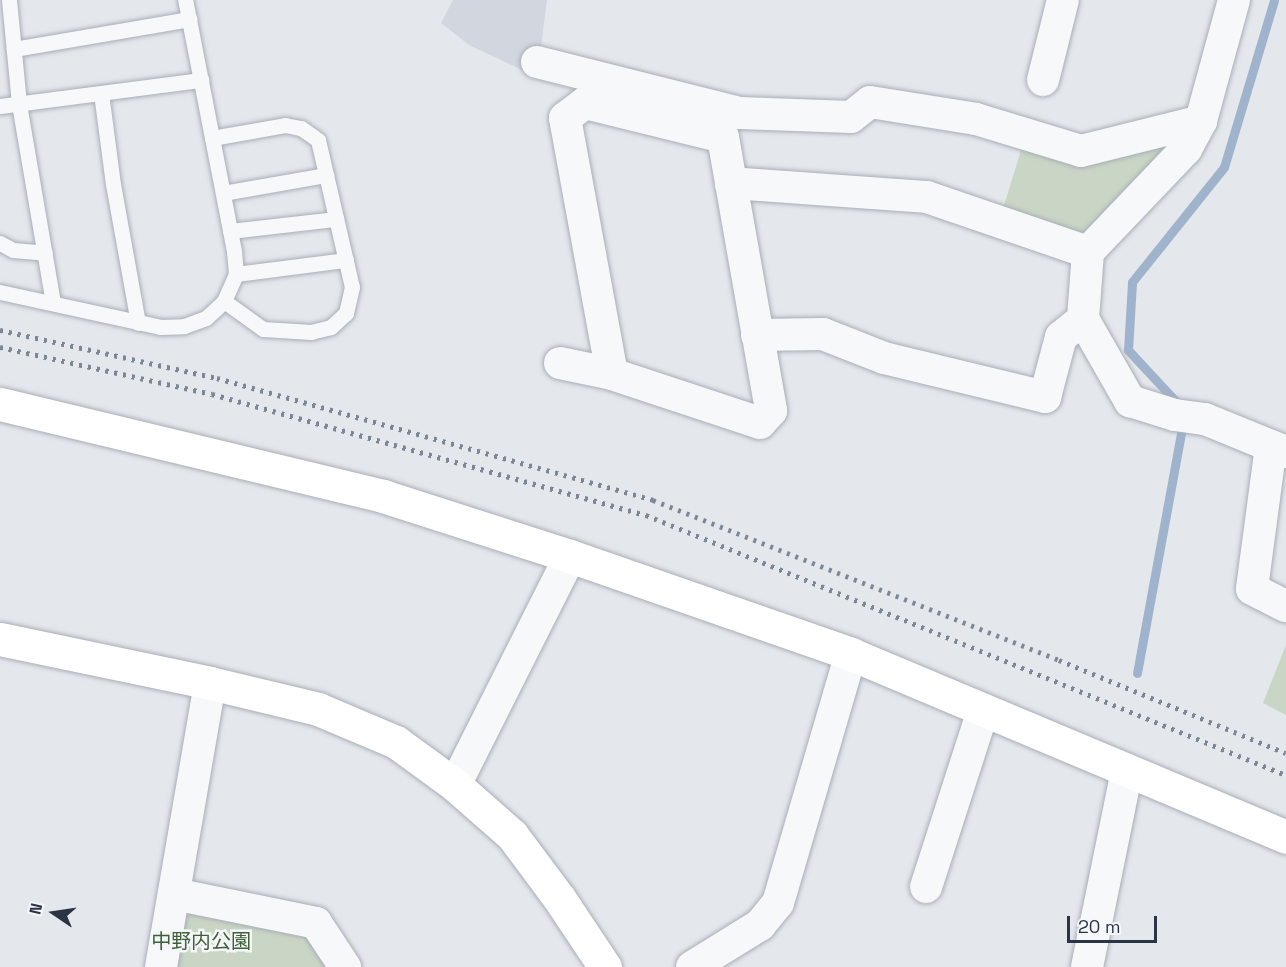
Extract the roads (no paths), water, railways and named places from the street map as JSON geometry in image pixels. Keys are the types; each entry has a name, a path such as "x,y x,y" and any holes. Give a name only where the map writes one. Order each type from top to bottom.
{"street":[{"path":"1043,80 1064,0"},
{"path":"1234,0 1201,121 1186,149 1088,252 1083,319 1130,401 1190,417 1279,449 1252,589 1286,606"},
{"path":"537,62 740,113 851,117 870,102 976,119 1081,151 1201,121"},
{"path":"560,363 612,374 760,423 771,411 723,137 585,103 565,118 612,374"},
{"path":"731,183 927,197 1088,252"},
{"path":"757,335 823,334 884,358 1045,397 1061,336 1083,319"},
{"path":"0,404 383,496 570,556 851,654 1286,837"},
{"path":"455,786 570,556"},
{"path":"0,639 210,683 318,709 396,742 455,786 512,835 559,898 605,967"},
{"path":"692,967 760,925 778,903 851,654"},
{"path":"161,967 210,683"},
{"path":"926,887 983,710"},
{"path":"1087,967 1127,770"},
{"path":"174,894 316,923 345,967"}],"lane":[{"path":"9,0 20,104 53,302"},
{"path":"0,292 160,327 184,326 206,318 224,301 236,274 223,193 185,0"},
{"path":"14,49 189,20"},
{"path":"0,106 201,80"},
{"path":"101,93 113,184 138,323"},
{"path":"212,138 285,125 301,128 318,140 352,287 346,314 331,327 311,332 263,329 224,301"},
{"path":"223,193 326,175"},
{"path":"230,231 336,219"},
{"path":"0,243 13,250 45,253"},
{"path":"236,274 346,260"}],"waterway":[{"path":"1181,407 1128,350 1132,282 1224,167 1274,0"},
{"path":"1137,673 1183,422"}],"railway":[{"path":"0,330 217,378 653,500 1059,660 1286,753"},
{"path":"0,347 212,394 646,515 1286,775"}],"park label":[{"name":"中野内公園","path":"201,941"}]}
